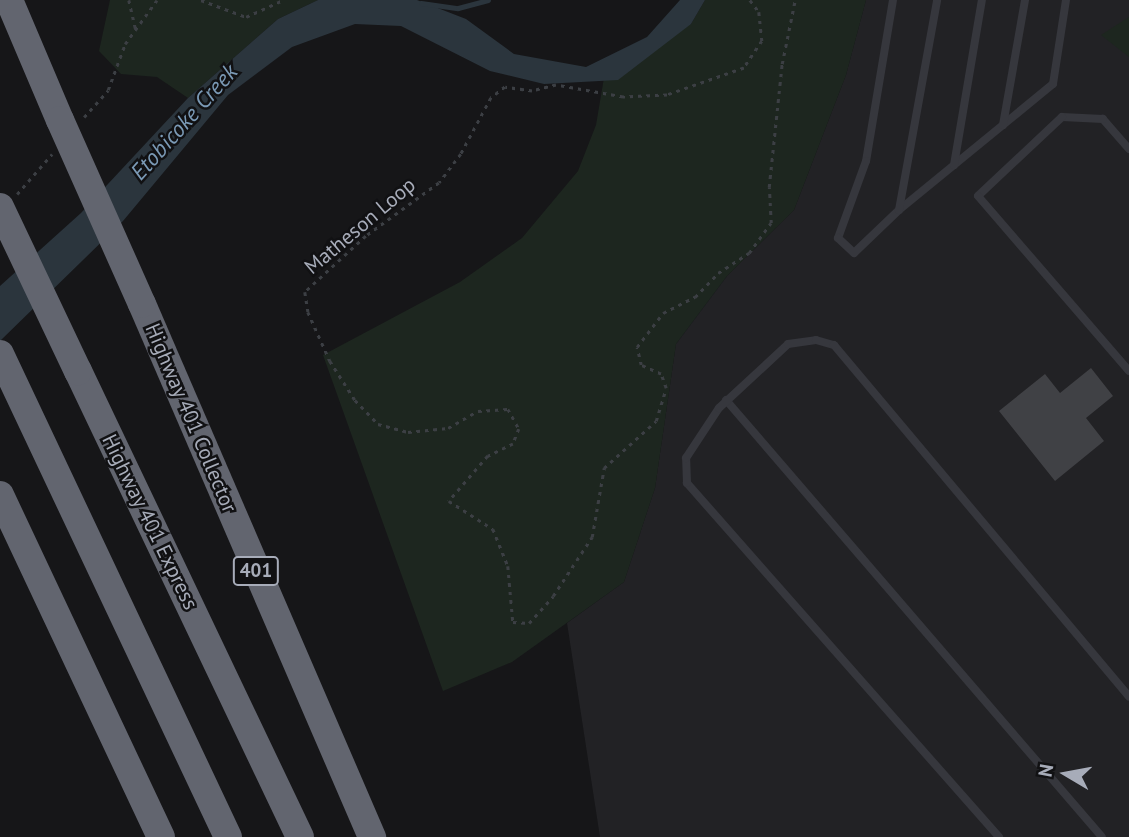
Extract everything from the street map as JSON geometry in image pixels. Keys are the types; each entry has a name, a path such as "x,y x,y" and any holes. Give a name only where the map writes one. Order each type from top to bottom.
{"highway":[{"name":"Highway 401 Collector","path":"9,0 372,837"},
{"name":"Highway 401 Express","path":"0,207 300,837"},
{"path":"0,355 228,837"},
{"path":"0,495 161,837"}],"lane":[{"path":"893,0 866,161 838,238 854,253 899,210 1053,84 1066,0"},
{"path":"899,210 937,0"},
{"path":"954,165 982,0"},
{"path":"1003,125 1025,0"},
{"path":"1129,149 1103,119 1062,117 978,196 1129,371"},
{"path":"999,837 687,483 686,458 726,400 788,344 801,340 835,345 1129,697"},
{"path":"726,400 1102,837"}],"path":[{"path":"129,0 136,30"},
{"path":"108,90 136,30 157,0"},
{"path":"201,0 246,17 283,0"},
{"name":"Matheson Loop","path":"750,0 759,12 762,41 744,68 667,95 624,97 556,85 532,91 505,87 491,98 461,155 439,183 366,236 305,292 308,312 330,361 355,400 378,424 408,432 448,428 478,411 508,410 519,429 513,444 488,456 449,501 493,529 508,566 513,622 529,622 553,596 592,537 604,468 656,421 666,388 661,374 641,365 637,347 663,313 695,298 718,273 749,253 771,223 769,187 780,78 795,0"}],"shaded area":[{"path":"110,0 318,0 278,19 188,98 157,77 121,74 99,51"},
{"path":"705,0 866,0 846,75 794,210 727,276 676,344 655,488 624,582 512,662 443,691 323,355 460,282 522,238 578,171 596,125 606,66 691,24"},
{"path":"866,0 1129,0 1129,837 600,837 567,623 624,582 655,488 676,344 727,276 794,210 846,75"},
{"path":"1129,17 1129,57 1101,35"}],"water":[{"name":"Etobicoke Creek","path":"318,0 417,0 466,19 514,54 586,67 647,37 680,0 705,0 691,24 618,80 544,84 490,71 401,26 355,24 292,47 228,95 123,221 0,341 0,286 81,213 188,98 278,19"}],"building":[{"path":"1091,368 1113,396 1086,418 1104,441 1055,481 999,411 1045,374 1060,393"}],"waterway":[{"path":"421,3 458,8 488,0"}]}
